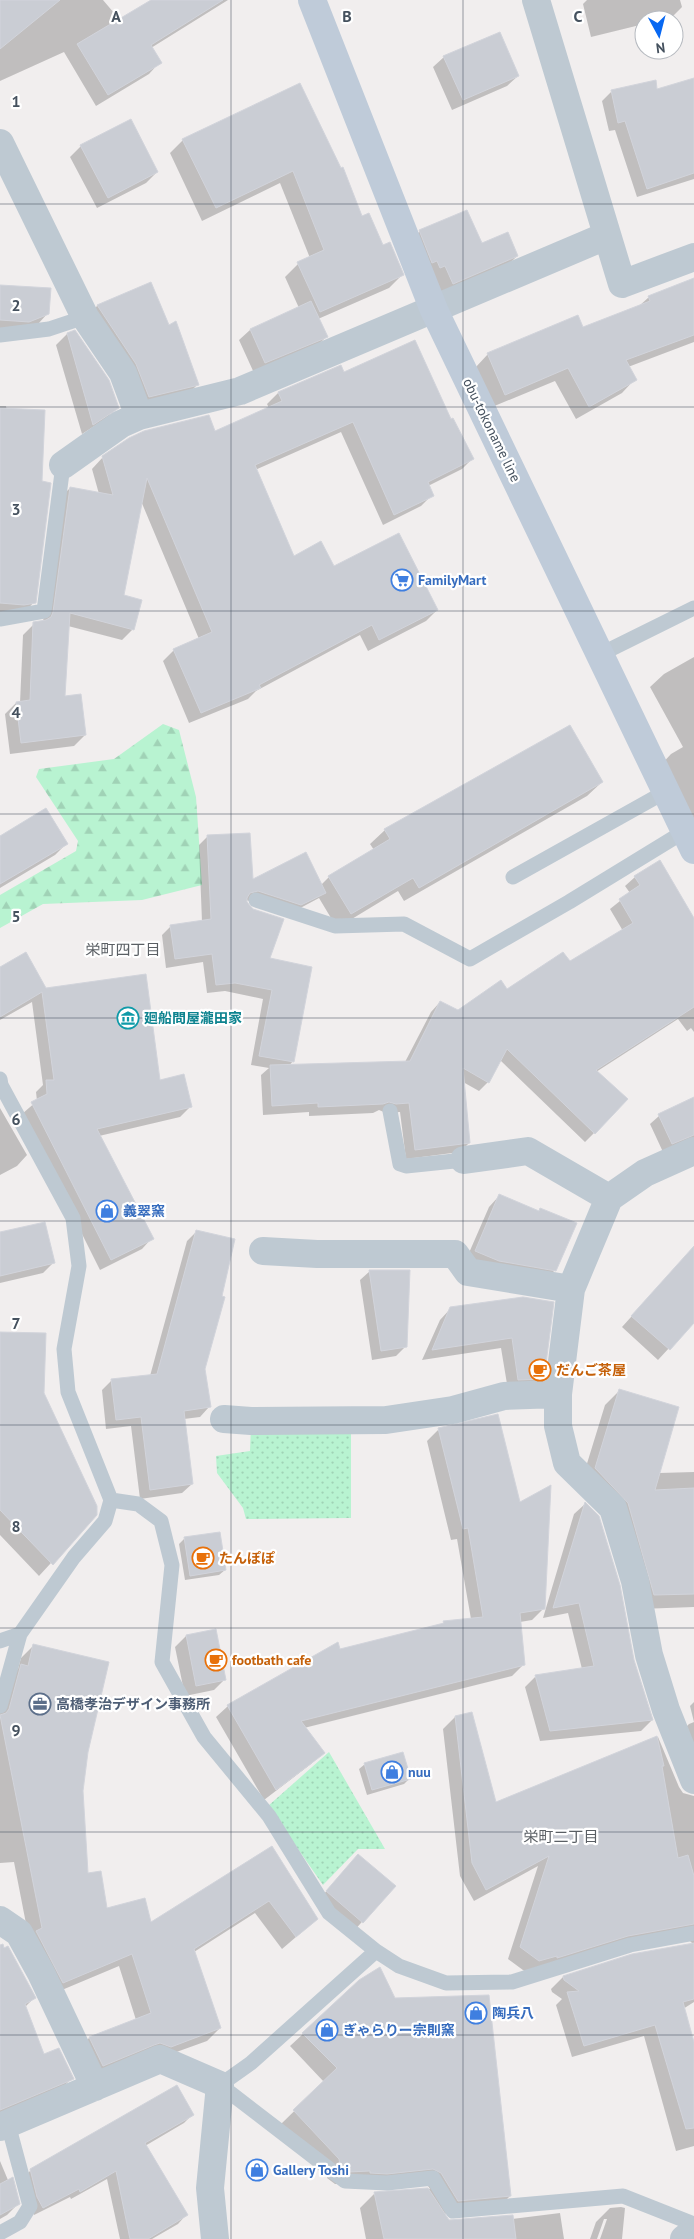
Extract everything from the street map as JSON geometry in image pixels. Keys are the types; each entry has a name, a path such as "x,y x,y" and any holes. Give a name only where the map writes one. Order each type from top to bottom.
{"main road":[{"name":"obu-tokoname line","path":"312,0 434,310 689,841"}],"street":[{"path":"536,0 622,284 694,257"},
{"path":"0,144 85,317 123,373 139,416"},
{"path":"63,464 120,424 139,416 240,391 606,236"},
{"path":"464,1160 528,1151 609,1198"},
{"path":"694,1151 645,1173 609,1198 571,1289 558,1394 558,1426 567,1463 613,1508 634,1581 649,1655 666,1710 694,1780"},
{"path":"263,1251 317,1254 455,1254 468,1272 571,1289"},
{"path":"224,1419 251,1421 386,1420 453,1410 504,1396 558,1394"},
{"path":"0,1920 19,1933 41,1973 95,2087"},
{"path":"4,2126 160,2059 220,2085 210,2188 215,2239"},
{"path":"684,2239 694,2231"}],"lane":[{"path":"0,335 49,329 85,317"},
{"path":"0,619 44,611 63,464"},
{"path":"599,655 694,608"},
{"path":"513,877 665,792"},
{"path":"256,900 335,926 404,924 470,959 569,902 689,841"},
{"path":"0,1079 1,1085 73,1218 79,1266 64,1349 68,1392 111,1500 105,1521 74,1557 20,1634 0,1706"},
{"path":"390,1111 400,1164 406,1166 464,1160"},
{"path":"111,1500 138,1504 161,1521 172,1565 162,1662 204,1737 269,1816 329,1912 376,1951 399,1966 446,1983 512,1982 630,1945 694,1933"},
{"path":"0,1641 20,1634"},
{"path":"376,1951 251,2063 220,2085 345,2181 387,2183 433,2178 453,2211 623,2196 694,2224"},
{"path":"0,2232 20,2222 30,2206 4,2126"}],"green space":[{"path":"163,724 179,730 196,797 202,885 142,900 43,904 0,928 0,895 76,851 78,841 36,777 39,769 114,759"},
{"path":"251,1426 351,1427 351,1518 246,1519 243,1508 217,1473 216,1456 250,1451"},
{"path":"329,1752 385,1849 358,1849 323,1885 268,1806"}],"building":[{"path":"0,0 60,0 0,49"},
{"path":"151,0 223,0 151,45 162,63 108,95 77,44"},
{"path":"500,32 519,76 463,100 443,56"},
{"path":"694,78 694,173 647,189 625,121 618,123 611,90 656,80 657,89"},
{"path":"300,83 341,168 343,167 362,216 369,213 383,245 390,242 404,275 320,312 297,262 324,250 293,171 216,208 182,139"},
{"path":"131,119 158,172 108,198 80,145"},
{"path":"467,210 482,243 508,232 518,256 453,284 445,266 440,268 437,261 432,263 419,230"},
{"path":"694,278 694,335 626,360 637,380 589,407 568,368 505,395 487,353 578,315 583,327 650,301 648,296"},
{"path":"151,282 169,325 176,321 199,385 149,397 136,364 97,305"},
{"path":"0,285 51,288 49,314 29,322 0,320"},
{"path":"311,301 328,337 265,363 250,329"},
{"path":"75,330 109,380 119,408 93,425 67,333"},
{"path":"415,340 451,419 453,418 474,459 428,482 434,496 394,515 353,422 255,465 294,556 321,541 334,566 399,533 438,610 379,640 372,625 259,685 261,688 201,713 173,649 212,632 147,478 124,595 142,600 134,630 70,613 65,696 81,694 86,735 21,743 16,702 30,700 33,622 46,620 51,617 53,612 70,487 113,495 102,456 129,438 144,431 209,415 215,431 282,401 278,392 341,365 344,372"},
{"path":"0,408 45,410 42,481 51,483 36,603 24,605 0,603"},
{"path":"570,725 603,782 419,888 413,878 351,914 328,876 390,839 384,829"},
{"path":"46,808 68,844 0,884 0,836"},
{"path":"250,833 253,879 306,852 326,893 301,905 258,891 250,893 247,898 247,902 253,909 284,919 270,958 312,967 294,1062 259,1056 272,990 235,983 216,985 212,954 175,959 170,925 211,919 207,835"},
{"path":"660,860 694,918 694,1007 596,1070 628,1099 595,1134 507,1049 489,1083 463,1068 470,1143 415,1150 409,1103 396,1104 389,1102 383,1104 318,1107 318,1103 272,1106 270,1065 410,1061 440,1001 458,1010 501,980 507,989 563,952 570,961 633,923 619,899 640,885 634,876"},
{"path":"26,952 46,988 146,974 160,1080 184,1074 192,1107 97,1129 154,1239 111,1260 31,1102 47,1094 46,1080 54,1080 42,992 0,1017 0,967"},
{"path":"694,1097 694,1135 672,1144 658,1114"},
{"path":"499,1194 539,1211 540,1208 577,1223 556,1271 499,1261 475,1251"},
{"path":"45,1222 55,1263 0,1276 0,1232"},
{"path":"196,1230 235,1239 222,1296 225,1297 205,1369 211,1407 184,1411 193,1484 150,1490 141,1417 116,1420 111,1379 157,1374"},
{"path":"694,1246 694,1323 670,1350 631,1316"},
{"path":"369,1270 410,1270 407,1347 381,1351"},
{"path":"523,1297 554,1302 544,1379 518,1380 512,1338 432,1350 450,1307"},
{"path":"0,1332 46,1333 44,1393 97,1506 97,1515 53,1565 0,1510"},
{"path":"619,1389 679,1407 655,1490 694,1488 694,1594 654,1595 628,1503 595,1468"},
{"path":"498,1414 520,1502 551,1485 545,1609 520,1613 525,1665 301,1721 325,1753 276,1790 227,1705 338,1642 340,1649 444,1623 443,1621 483,1617 468,1528 463,1529 438,1428"},
{"path":"585,1502 599,1516 620,1585 634,1660 653,1720 550,1731 535,1675 594,1666 579,1603 553,1608"},
{"path":"220,1532 226,1570 190,1576 184,1537"},
{"path":"216,1629 226,1680 196,1686 186,1635"},
{"path":"33,1644 109,1662 88,1752 83,1791 88,1873 101,1871 107,1908 145,1898 151,1922 272,1846 318,1919 296,1937 269,1901 194,1949 221,2028 171,2047 160,2043 103,2066 89,2037 151,2013 132,1954 63,1983 36,1931 42,1928 0,1715 6,1713 9,1709 21,1664 28,1666"},
{"path":"472,1712 496,1802 657,1736 664,1766 662,1766 678,1858 688,1855 694,1876 694,1924 628,1936 557,1958 557,1956 539,1961 520,1947 549,1856 486,1890 472,1863 455,1716"},
{"path":"403,1752 411,1779 372,1790 364,1763"},
{"path":"358,1854 396,1886 363,1923 326,1891"},
{"path":"694,1943 694,1999 683,2002 694,2042 694,2128 686,2129 655,2025 584,2046 567,1992 579,1991 564,1980 563,1976 632,1954"},
{"path":"3,1944 4,1948 8,1946 36,1998 25,2004 44,2054 59,2048 74,2079 0,2110 0,1945"},
{"path":"380,1967 395,1998 489,1995 511,2196 458,2201 441,2173 433,2169 387,2174 370,2173 370,2171 348,2172 340,2165 339,2159 293,2110 337,2068 302,2033 359,1980"},
{"path":"177,2085 194,2115 145,2143 188,2215 148,2239 130,2239 116,2171 80,2192 79,2189 43,2208 37,2197 30,2169"},
{"path":"13,2177 20,2204 0,2215 0,2184"},
{"path":"428,2188 449,2220 513,2215 516,2239 384,2239 374,2192"}],"place":[{"name":"FamilyMart","path":"402,580"},
{"name":"廻船問屋瀧田家","path":"128,1018"},
{"name":"義翠窯","path":"107,1211"},
{"name":"だんご茶屋","path":"540,1370"},
{"name":"たんぽぽ","path":"203,1558"},
{"name":"footbath cafe","path":"216,1660"},
{"name":"高橋孝治デザイン事務所","path":"40,1704"},
{"name":"nuu","path":"392,1772"},
{"name":"陶兵八","path":"476,2013"},
{"name":"ぎゃらりー宗則窯","path":"327,2030"},
{"name":"Gallery Toshi","path":"257,2170"}],"district":[{"name":"栄町四丁目","path":"123,949"},
{"name":"栄町二丁目","path":"561,1836"}]}
